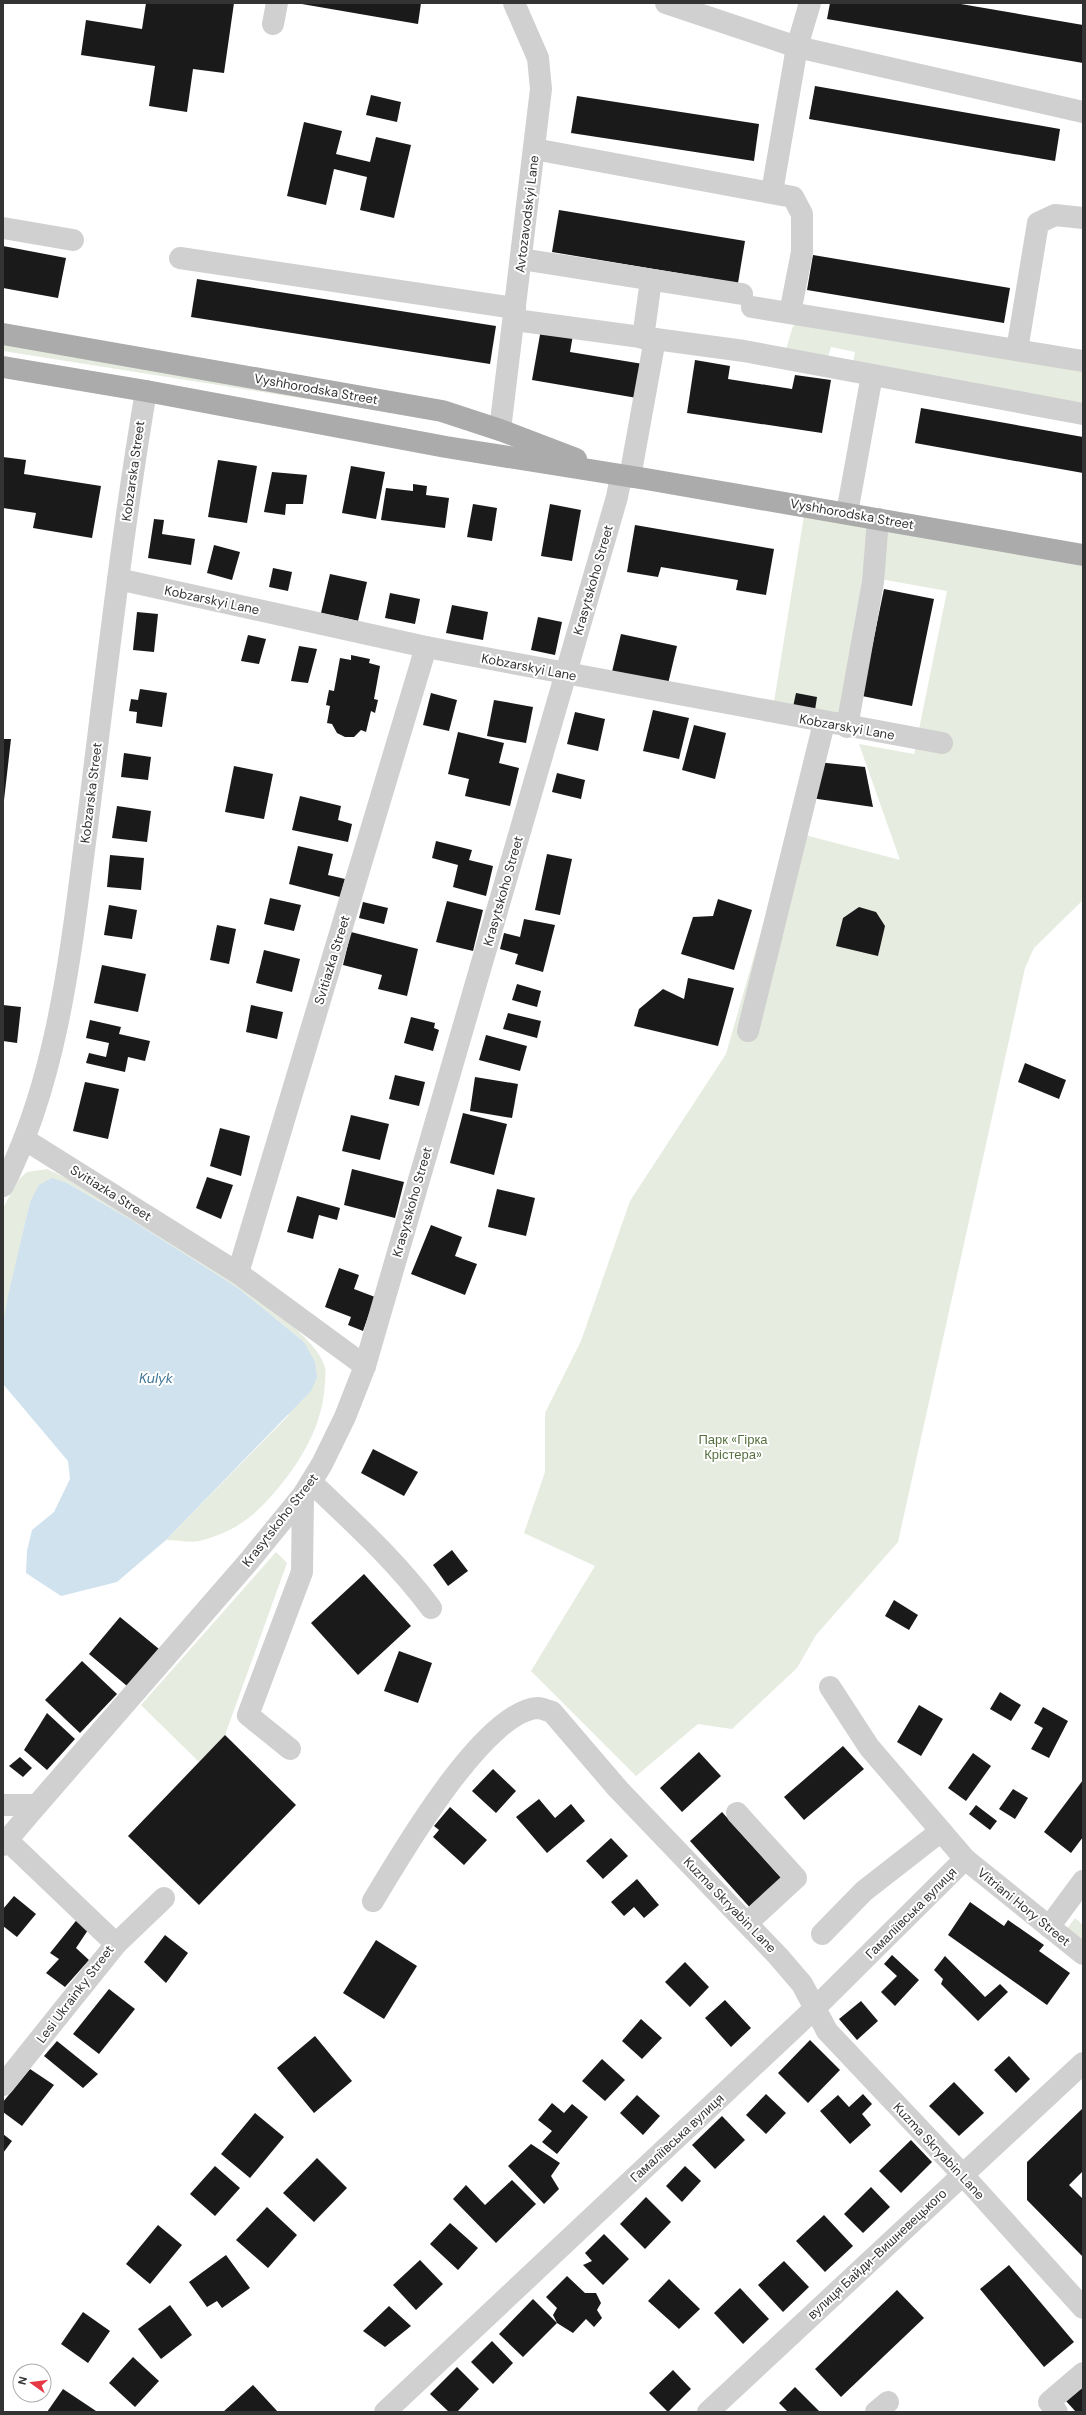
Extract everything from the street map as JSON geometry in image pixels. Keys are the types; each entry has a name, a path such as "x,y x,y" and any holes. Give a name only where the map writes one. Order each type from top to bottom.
{"main road":[{"name":"Vyshhorodska Street","path":"3,334 442,411 500,430 625,476"},
{"name":"Vyshhorodska Street","path":"3,367 146,391 446,447 847,513 1083,554"}],"street":[{"path":"273,24 277,3"},
{"name":"Avtozavodskyi Lane","path":"500,430 542,89 538,58 514,3"},
{"path":"666,3 797,47 1083,112"},
{"path":"772,192 797,47 810,3"},
{"path":"534,149 793,197 802,214 802,252 790,314"},
{"path":"1017,350 1038,223 1055,214 1083,218"},
{"path":"3,228 73,240"},
{"path":"180,258 649,338 744,351 1083,414"},
{"path":"521,259 651,280 747,301 790,314 1083,361"},
{"name":"Krasytskoho Street","path":"5,1843 249,1561 307,1488 345,1417 365,1366 617,497 625,476 649,338 651,280"},
{"path":"847,513 872,375"},
{"name":"Kobzarska Street","path":"3,1186 24,1139 50,1053 70,963 118,579 146,391"},
{"path":"847,727 873,582 878,519"},
{"name":"Kobzarskyi Lane","path":"118,579 426,647 824,723 942,743"},
{"name":"Svitiazka Street","path":"238,1273 426,647"},
{"path":"748,1031 824,723"},
{"name":"Svitiazka Street","path":"24,1139 238,1273 365,1366"},
{"path":"307,1488 392,1560 431,1608"},
{"path":"290,1749 248,1715 302,1572 307,1488"},
{"name":"Vitriani Hory Street","path":"830,1687 869,1747 965,1859 1083,1954"},
{"name":"Kuzma Skryabin Lane","path":"373,1901 418,1827 446,1785 498,1728 522,1713 538,1708 552,1712 618,1789 747,1923 802,1984 827,2031 962,2174 1083,2307"},
{"path":"3,1805 37,1805"},
{"path":"737,1813 796,1878 747,1923"},
{"path":"822,1934 864,1891 941,1831"},
{"name":"Lesi Ukrainky Street","path":"3,2085 116,1944 5,1843"},
{"name":"Гамаліївська вулиця","path":"399,2408 814,2008 965,1859"},
{"path":"1049,1927 1083,1881"},
{"path":"116,1944 164,1898"},
{"name":"вулиця Байди-Вишневецького","path":"708,2412 962,2174 1082,2067"},
{"path":"1058,2412 1049,2402 1083,2373"}],"green space":[{"path":"805,320 1083,367 1083,411 852,368 855,352 831,347 827,360 784,356 793,326"},
{"path":"3,341 445,421 3,351"},
{"name":"Парк «Гірка Крістера»","path":"804,516 1083,566 1083,900 1034,948 1025,968 898,1542 816,1635 797,1668 732,1729 698,1724 636,1776 531,1671 595,1566 524,1533 545,1472 545,1413 581,1341 630,1201 726,1054 790,831 900,860 859,744 914,754 947,591 869,577 843,720 773,708"},
{"path":"47,1169 68,1179 168,1239 212,1266 253,1295 288,1322 313,1347 325,1368 324,1396 318,1421 302,1456 269,1499 239,1525 214,1537 195,1542 166,1540 288,1416 304,1342 238,1288 133,1221 67,1183 30,1202 3,1323 3,1208 19,1179 27,1172"},
{"path":"276,1552 287,1563 225,1735 199,1762 141,1705"},
{"path":"1075,1918 1083,1925 1083,1943 1066,1930"}],"water":[{"name":"Kulyk","path":"52,1178 67,1183 133,1221 238,1288 304,1342 315,1362 317,1377 311,1391 166,1540 117,1582 61,1596 26,1573 27,1551 32,1530 54,1512 70,1479 68,1461 3,1384 3,1323 30,1202 39,1185"}],"building":[{"path":"146,3 234,3 224,73 193,69 187,112 149,106 155,66 81,55 86,20 142,29"},
{"path":"296,3 421,3 418,24"},
{"path":"830,3 955,3 1083,25 1083,63 827,19"},
{"path":"815,86 1060,129 1055,161 809,119"},
{"path":"371,95 401,102 397,122 366,115"},
{"path":"577,96 759,124 754,161 571,133"},
{"path":"304,122 342,131 336,154 370,162 376,137 411,145 394,218 360,210 367,177 334,169 326,205 287,196"},
{"path":"559,210 745,241 738,283 552,252"},
{"path":"3,246 66,258 58,298 3,288"},
{"path":"813,255 1010,288 1004,323 807,290"},
{"path":"197,279 496,326 490,364 191,317"},
{"path":"541,329 573,335 570,352 643,364 637,398 532,380"},
{"path":"695,360 730,366 728,379 792,389 795,375 831,380 822,433 687,413"},
{"path":"921,408 1083,437 1083,473 915,443"},
{"path":"3,457 26,460 24,474 101,486 92,538 33,528 36,513 3,508"},
{"path":"218,460 257,466 247,523 208,517"},
{"path":"351,466 385,472 376,519 342,513"},
{"path":"272,472 307,475 303,504 286,504 285,515 264,512"},
{"path":"413,484 427,486 426,495 449,498 445,528 381,520 386,488 413,491"},
{"path":"473,504 497,508 492,541 467,537"},
{"path":"550,504 581,510 572,561 541,556"},
{"path":"154,519 164,520 162,534 195,539 191,565 148,558"},
{"path":"635,525 774,549 766,595 736,590 738,580 661,567 658,577 627,572"},
{"path":"214,545 240,552 232,580 207,573"},
{"path":"273,568 292,572 288,591 269,587"},
{"path":"330,574 367,582 358,621 321,613"},
{"path":"884,589 934,599 912,706 862,696"},
{"path":"390,593 420,599 415,624 385,618"},
{"path":"452,605 488,612 483,640 446,633"},
{"path":"137,612 158,614 154,652 133,650"},
{"path":"538,617 562,622 555,655 531,650"},
{"path":"621,634 677,646 667,688 611,676"},
{"path":"248,635 266,639 259,664 241,661"},
{"path":"299,646 317,649 308,683 291,681"},
{"path":"351,655 370,659 369,663 380,666 374,699 378,700 375,713 371,711 366,732 361,730 354,737 345,737 337,733 332,724 327,723 330,706 326,705 329,690 334,691 340,658 351,660"},
{"path":"140,689 167,693 162,727 136,723 137,712 129,711 131,699 138,700"},
{"path":"431,693 457,700 449,731 423,725"},
{"path":"796,693 817,697 815,710 793,707"},
{"path":"494,700 533,707 526,743 487,736"},
{"path":"653,710 689,718 679,759 643,751"},
{"path":"575,712 605,719 598,751 567,744"},
{"path":"694,725 726,733 715,779 682,770"},
{"path":"458,732 504,743 499,763 519,768 510,806 465,796 469,779 448,774"},
{"path":"3,739 11,739 4,800 3,799"},
{"path":"124,753 151,757 148,780 121,777"},
{"path":"817,762 865,767 873,807 811,798"},
{"path":"234,766 273,774 264,819 225,812"},
{"path":"557,773 585,780 581,799 552,792"},
{"path":"300,796 341,806 338,820 352,824 348,842 292,830"},
{"path":"117,806 151,811 147,842 112,838"},
{"path":"436,841 472,850 469,860 493,866 486,896 453,887 458,865 432,858"},
{"path":"298,846 333,854 328,875 345,879 340,897 289,884"},
{"path":"547,854 572,859 560,915 535,910"},
{"path":"110,855 144,858 141,890 107,887"},
{"path":"270,898 301,905 294,931 264,924"},
{"path":"718,899 752,910 734,970 681,954 693,917 713,916"},
{"path":"447,901 483,910 473,951 436,942"},
{"path":"363,902 388,908 384,924 359,918"},
{"path":"109,905 137,910 132,939 104,935"},
{"path":"859,907 876,912 885,926 878,956 836,946 843,918"},
{"path":"524,919 555,925 543,972 515,964 518,954 500,949 504,933 520,937"},
{"path":"217,925 236,929 229,964 210,960"},
{"path":"351,932 418,949 407,996 378,989 382,975 343,965"},
{"path":"264,950 300,959 292,992 256,983"},
{"path":"102,965 146,974 138,1012 94,1003"},
{"path":"688,978 734,988 718,1046 634,1026 639,1009 663,989 684,999"},
{"path":"517,984 541,991 537,1007 512,1000"},
{"path":"3,1005 21,1007 17,1043 3,1041"},
{"path":"251,1005 283,1012 277,1039 246,1032"},
{"path":"508,1013 541,1021 537,1038 503,1029"},
{"path":"411,1017 435,1023 434,1028 439,1030 433,1051 404,1043"},
{"path":"90,1020 121,1027 119,1034 150,1041 145,1061 128,1057 125,1072 86,1063 89,1053 106,1057 109,1043 86,1038"},
{"path":"486,1035 527,1046 520,1071 479,1060"},
{"path":"1025,1063 1066,1080 1059,1099 1018,1082"},
{"path":"395,1075 425,1082 419,1106 389,1099"},
{"path":"475,1077 518,1084 512,1118 470,1111"},
{"path":"85,1082 119,1089 108,1139 73,1131"},
{"path":"463,1113 507,1124 494,1175 450,1163"},
{"path":"351,1115 389,1124 380,1160 342,1151"},
{"path":"220,1128 250,1136 241,1176 210,1166"},
{"path":"352,1169 404,1182 395,1218 344,1205"},
{"path":"207,1177 233,1185 221,1219 196,1208"},
{"path":"497,1189 535,1198 526,1236 488,1227"},
{"path":"297,1196 340,1208 337,1220 319,1215 313,1239 287,1232"},
{"path":"431,1225 462,1237 455,1256 477,1264 465,1295 411,1274"},
{"path":"339,1268 359,1275 354,1289 375,1297 363,1331 348,1325 351,1317 325,1307"},
{"path":"373,1449 418,1472 404,1496 361,1473"},
{"path":"452,1550 468,1571 448,1586 433,1565"},
{"path":"364,1574 411,1626 358,1675 311,1623"},
{"path":"894,1600 918,1615 909,1630 885,1616"},
{"path":"120,1617 159,1649 127,1686 89,1654"},
{"path":"399,1651 432,1663 418,1703 384,1691"},
{"path":"82,1661 117,1694 80,1733 45,1700"},
{"path":"1000,1692 1021,1705 1011,1721 990,1709"},
{"path":"919,1705 943,1719 921,1756 897,1742"},
{"path":"1043,1707 1068,1721 1049,1758 1031,1749 1043,1728 1034,1723"},
{"path":"47,1713 75,1739 47,1770 24,1750"},
{"path":"225,1735 296,1805 199,1905 128,1836"},
{"path":"843,1746 864,1769 804,1820 784,1797"},
{"path":"699,1752 721,1776 682,1812 660,1788"},
{"path":"973,1753 991,1766 966,1801 948,1788"},
{"path":"20,1757 32,1768 23,1777 9,1766"},
{"path":"493,1769 516,1791 496,1813 472,1791"},
{"path":"1083,1780 1083,1837 1071,1853 1044,1832"},
{"path":"1013,1789 1028,1798 1015,1819 999,1809"},
{"path":"539,1799 555,1818 571,1804 585,1821 547,1853 516,1817"},
{"path":"976,1805 997,1821 990,1830 969,1814"},
{"path":"450,1807 487,1840 464,1865 433,1837 439,1830 434,1826"},
{"path":"722,1812 785,1882 753,1911 690,1841"},
{"path":"611,1838 628,1856 603,1879 586,1861"},
{"path":"637,1879 659,1905 644,1918 634,1907 624,1916 611,1902"},
{"path":"14,1896 36,1914 17,1937 3,1926 3,1909"},
{"path":"970,1902 1004,1926 1008,1920 1044,1945 1039,1951 1070,1973 1047,2005 948,1935"},
{"path":"79,1917 90,1927 76,1948 89,1960 65,1987 46,1973 59,1959 50,1953"},
{"path":"165,1935 188,1953 166,1983 144,1962"},
{"path":"376,1940 417,1966 384,2019 343,1993"},
{"path":"892,1955 919,1980 895,2006 881,1992 897,1976 884,1964"},
{"path":"945,1956 985,1997 1000,1984 1008,1992 978,2021 941,1984 943,1979 934,1970"},
{"path":"685,1962 709,1987 690,2007 665,1982"},
{"path":"109,1989 135,2009 99,2054 73,2034"},
{"path":"725,2000 751,2028 731,2047 705,2018"},
{"path":"861,2001 878,2021 857,2040 839,2019"},
{"path":"641,2019 662,2038 642,2059 622,2041"},
{"path":"315,2036 352,2081 314,2113 277,2068"},
{"path":"810,2040 840,2070 808,2103 778,2073"},
{"path":"57,2041 98,2074 83,2088 44,2056"},
{"path":"1009,2056 1030,2079 1016,2093 994,2070"},
{"path":"602,2059 625,2080 605,2101 582,2081"},
{"path":"30,2069 54,2085 22,2126 3,2112 3,2102"},
{"path":"954,2082 984,2113 959,2136 929,2106"},
{"path":"766,2094 786,2113 766,2134 746,2115"},
{"path":"863,2094 872,2104 862,2114 871,2125 850,2144 820,2111 838,2095 849,2107"},
{"path":"637,2095 660,2116 643,2135 620,2113"},
{"path":"552,2103 564,2113 572,2104 588,2117 557,2154 542,2142 552,2131 538,2120"},
{"path":"1083,2108 1083,2171 1069,2185 1083,2199 1083,2257 1027,2200 1027,2162"},
{"path":"255,2113 284,2137 250,2178 221,2154"},
{"path":"722,2116 745,2140 715,2169 692,2145"},
{"path":"3,2134 12,2141 3,2153"},
{"path":"911,2140 932,2162 901,2193 879,2171"},
{"path":"531,2144 560,2163 551,2176 559,2189 544,2204 508,2166"},
{"path":"317,2158 347,2188 314,2222 283,2193"},
{"path":"215,2166 240,2188 215,2216 190,2194"},
{"path":"685,2166 701,2181 682,2202 666,2186"},
{"path":"512,2180 536,2204 496,2243 453,2199 466,2185 485,2205"},
{"path":"871,2187 890,2207 863,2233 844,2214"},
{"path":"646,2197 671,2222 645,2249 620,2224"},
{"path":"267,2207 297,2235 268,2268 236,2240"},
{"path":"824,2215 853,2246 825,2272 796,2241"},
{"path":"450,2223 478,2248 458,2270 430,2244"},
{"path":"158,2225 182,2245 150,2284 126,2264"},
{"path":"604,2234 629,2259 603,2285 583,2265 592,2261 585,2253"},
{"path":"226,2255 250,2288 222,2308 217,2301 207,2307 189,2282"},
{"path":"420,2260 443,2284 416,2310 393,2285"},
{"path":"784,2261 809,2287 783,2312 758,2285"},
{"path":"1009,2265 1074,2342 1044,2367 980,2289"},
{"path":"567,2276 585,2293 596,2293 601,2303 597,2310 602,2318 594,2327 586,2319 573,2333 557,2323 553,2315 557,2308 546,2297"},
{"path":"669,2279 700,2309 679,2329 648,2301"},
{"path":"740,2288 769,2319 743,2344 714,2313"},
{"path":"897,2290 924,2318 841,2397 815,2369"},
{"path":"533,2299 557,2323 523,2357 499,2334"},
{"path":"170,2305 192,2335 161,2359 138,2329"},
{"path":"389,2306 411,2326 385,2347 363,2331"},
{"path":"83,2312 110,2331 88,2363 61,2344"},
{"path":"492,2341 513,2363 493,2384 471,2362"},
{"path":"133,2357 159,2381 135,2407 109,2383"},
{"path":"457,2367 479,2389 457,2412 449,2412 430,2394"},
{"path":"673,2370 691,2389 668,2412 649,2393"},
{"path":"253,2385 278,2412 223,2412"},
{"path":"795,2387 820,2412 788,2412 779,2403"},
{"path":"1083,2387 1083,2412 1076,2412 1066,2401"},
{"path":"63,2389 96,2411 47,2412"}]}
